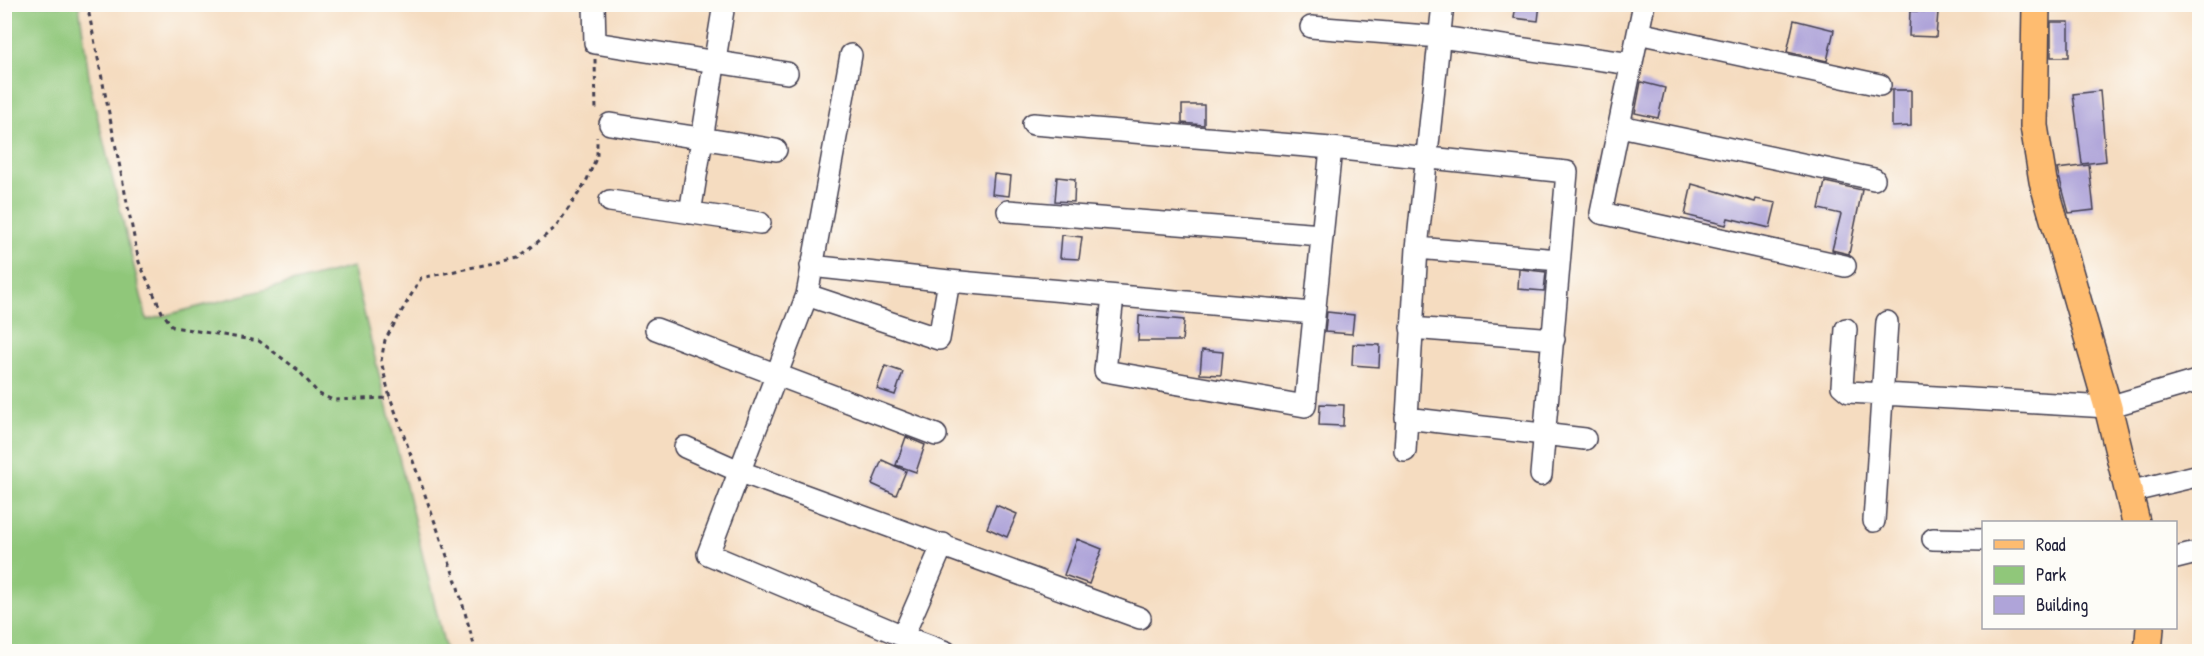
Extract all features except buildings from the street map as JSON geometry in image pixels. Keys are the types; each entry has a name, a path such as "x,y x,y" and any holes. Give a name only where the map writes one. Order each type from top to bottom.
{"main road":[{"path":"2036,4 2034,126 2043,181 2108,407 2136,521"},
{"path":"2148,651 2150,629"}],"street":[{"path":"594,4 595,43 787,73"},
{"path":"690,213 724,4"},
{"path":"1405,451 1417,249 1443,4"},
{"path":"1644,4 1601,213 1845,266"},
{"path":"1311,27 1440,37 1632,64"},
{"path":"1638,33 1880,85"},
{"path":"851,55 807,295 708,554 903,636 946,651"},
{"path":"1033,124 1331,148 1567,172 1541,475"},
{"path":"601,126 702,138 776,150"},
{"path":"1620,126 1874,179"},
{"path":"1113,296 1105,371 1305,406 1331,148"},
{"path":"610,201 760,223"},
{"path":"1008,211 1322,235"},
{"path":"1417,249 1559,260"},
{"path":"811,266 948,281 1313,313"},
{"path":"807,295 939,339 948,281"},
{"path":"1874,521 1887,322"},
{"path":"1411,328 1554,339"},
{"path":"656,329 776,377 936,435"},
{"path":"1846,329 1842,386 1849,392 2108,407 2199,380"},
{"path":"1406,418 1585,440"},
{"path":"685,447 741,472 1140,618"},
{"path":"2129,492 2199,475"},
{"path":"1932,539 1982,540"},
{"path":"903,636 943,544"},
{"path":"2177,558 2199,552"}],"path":[{"path":"87,4 139,262 162,312 173,327 259,341 298,370 319,394 333,400 390,398"},
{"path":"476,651 458,584 390,398 381,361 385,340 421,278 518,258 556,227 586,182 597,156 601,126 595,43"}],"green space":[{"path":"4,5 79,5 91,90 147,320 353,267 446,651 5,651"}]}
